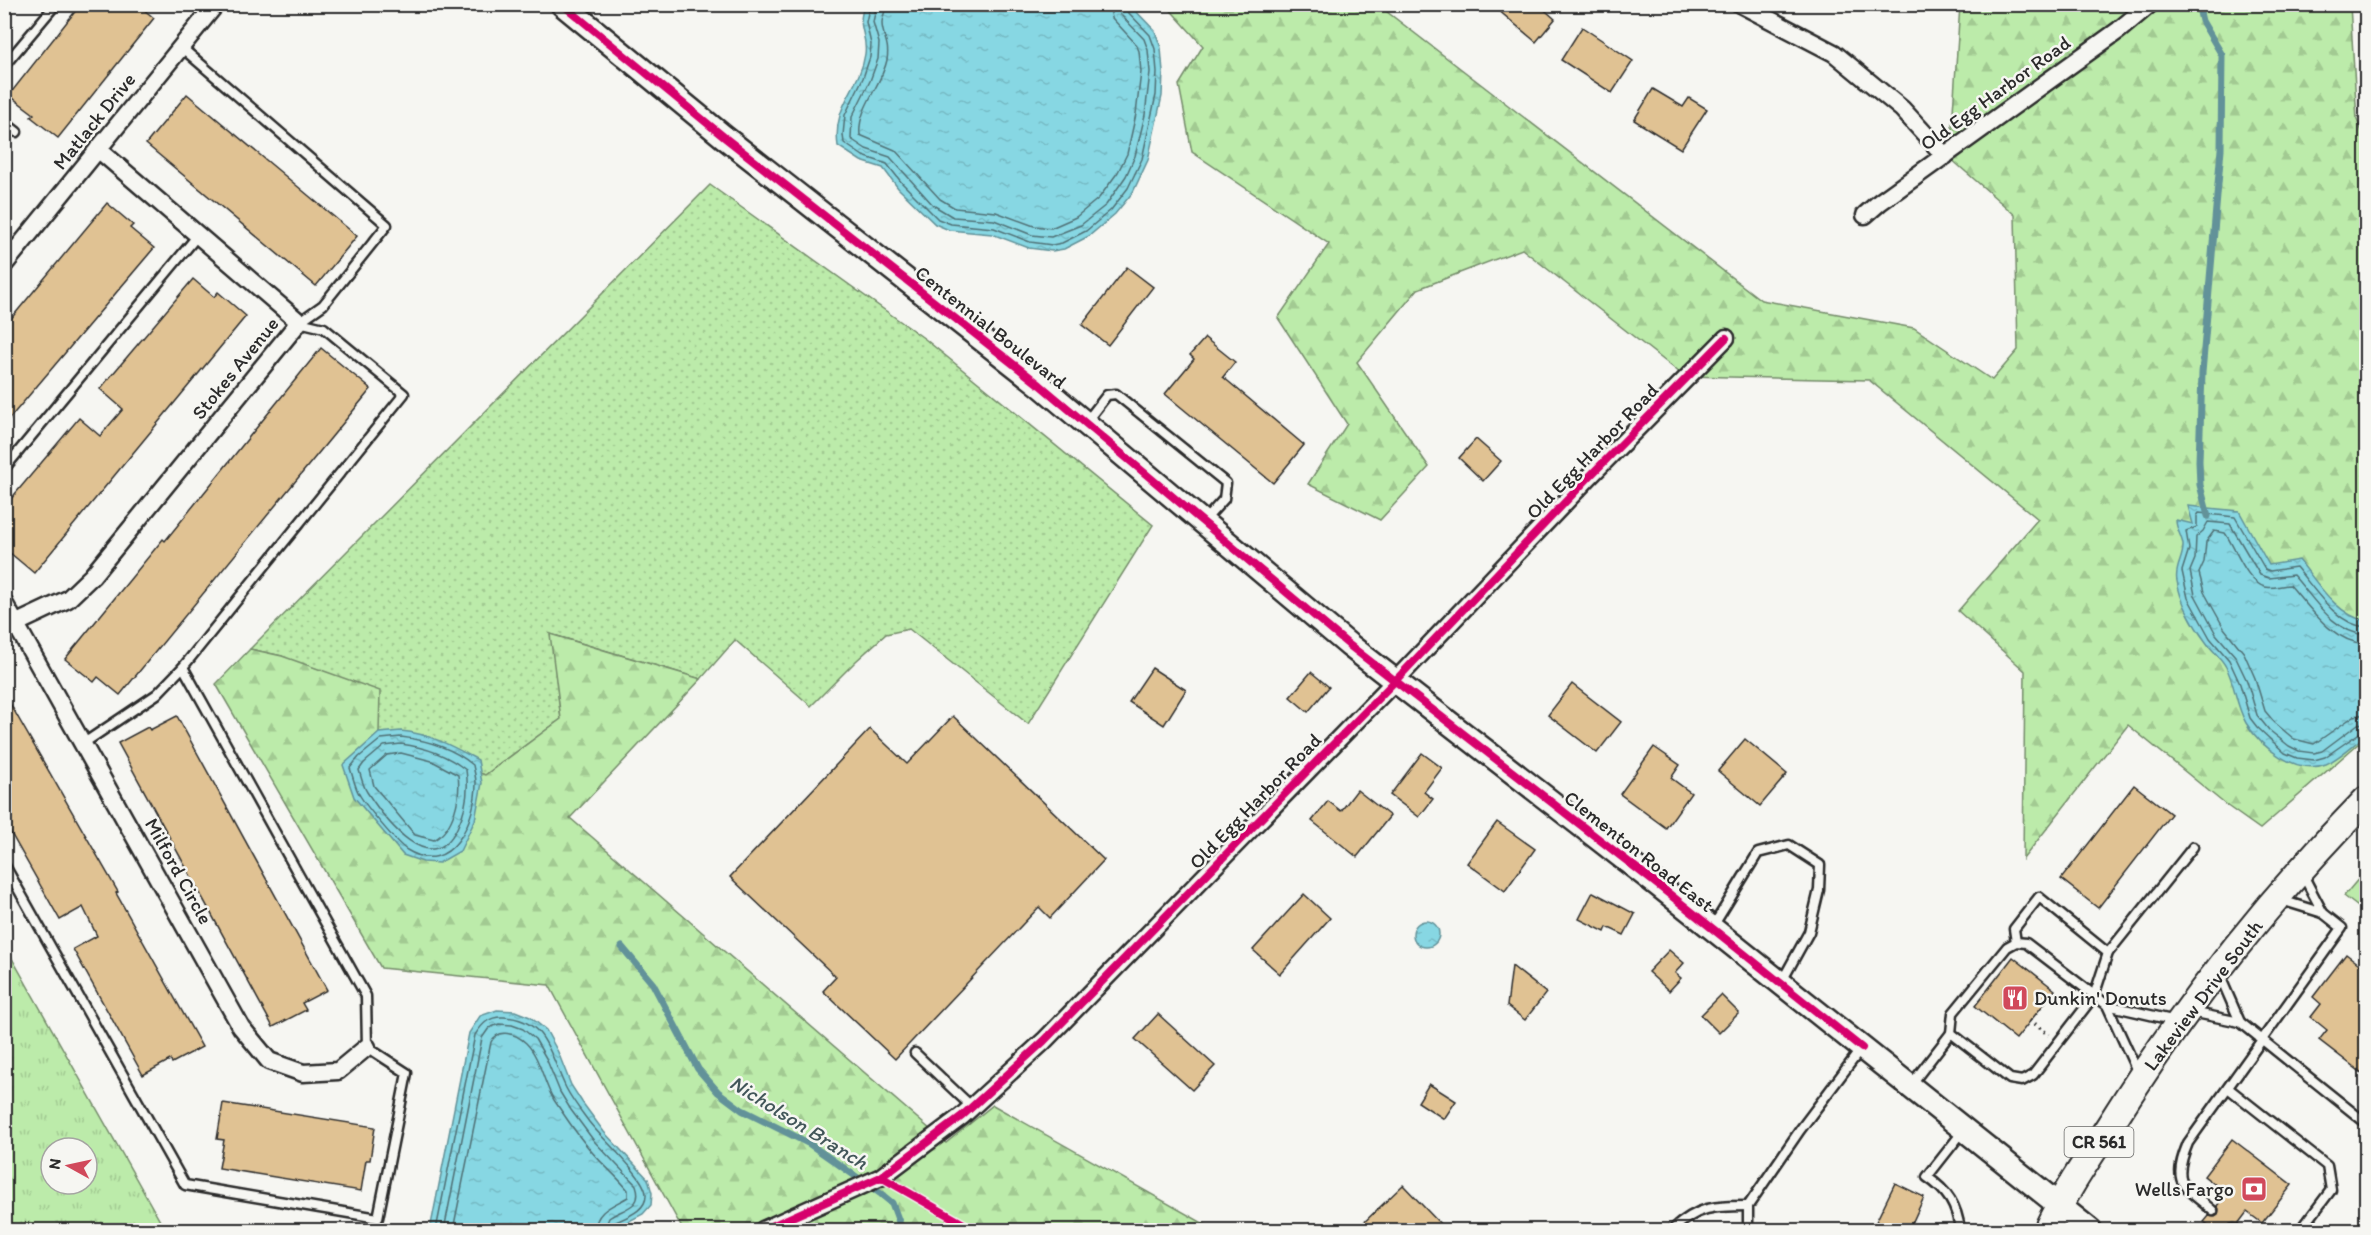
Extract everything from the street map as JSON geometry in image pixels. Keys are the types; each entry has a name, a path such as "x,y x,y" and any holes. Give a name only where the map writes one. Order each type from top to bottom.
{"main road":[{"name":"Centennial Boulevard","path":"561,4 1085,423 1395,681"},
{"name":"Clementon Road East","path":"1395,681 1712,928 2090,1230"},
{"name":"Lakeview Drive South","path":"2059,1205 2140,1078 2183,1016 2276,899 2367,801"},
{"name":"CR 561","path":"2047,1230 2059,1205"}],"street":[{"path":"1740,4 1834,53 1902,109 1945,156"},
{"name":"Old Egg Harbor Road","path":"1865,215 2119,30 2150,4"},
{"name":"Matlack Drive","path":"4,265 213,6"},
{"name":"Stokes Avenue","path":"18,623 68,599 92,576 299,322 99,149"},
{"name":"Old Egg Harbor Road","path":"763,1230 881,1177 972,1107 1044,1041 1726,338"},
{"name":"Milford Circle","path":"4,603 18,623 241,1027 270,1061 303,1073 338,1071 368,1047"}],"lane":[{"path":"4,66 56,4"},
{"path":"182,47 387,225 323,305 299,322"},
{"path":"4,122 17,132"},
{"path":"4,468 198,235"},
{"path":"84,742 157,694 183,667 404,394 324,328 299,322"},
{"path":"1085,423 1107,395 1116,394 1226,483 1224,499 1203,523"},
{"path":"4,864 185,1185 378,1218 407,1073 368,1047 366,996 183,667"},
{"path":"1712,928 1758,853 1789,845 1820,865 1819,890 1809,932 1781,984"},
{"path":"1951,1034 2010,1079 2022,1081 2033,1075 2094,996 2108,953 2193,847"},
{"path":"2301,871 2323,913"},
{"path":"2016,942 2014,929 2039,897 2108,953"},
{"path":"2213,1211 2183,1185 2179,1170 2188,1143 2342,928 2323,913 2276,899"},
{"path":"1910,1087 1951,1034 1953,1013 2007,947 2016,942 2026,943 2107,1005 2240,1022"},
{"path":"2218,972 2240,1022 2367,1123"},
{"path":"2107,1005 2140,1078"},
{"path":"1748,1230 1748,1206 1812,1113 1862,1048"},
{"path":"915,1053 972,1107"},
{"path":"2228,1088 2327,1166 2331,1190 2301,1230"},
{"path":"1960,1230 1958,1214 1951,1199 1941,1186 1927,1177 1964,1130"},
{"path":"1672,1230 1686,1218 1712,1206 1748,1206"}],"path":[{"path":"2030,1020 2058,1042"}],"green space":[{"path":"1166,5 1378,5 1761,300 1914,328 1992,380 2018,350 2015,215 1950,158 1960,5 2350,5 2357,120 2366,140 2366,737 2260,829 2226,805 2128,725 2023,859 2025,671 1958,611 2038,519 1869,380 1684,376 1522,249 1418,289 1357,362 1429,467 1380,520 1308,484 1347,424 1278,318 1329,244 1192,152 1179,85 1203,46"},
{"path":"710,185 925,339 1153,525 1028,724 909,629 886,634 811,706 735,640 701,679 551,634 561,719 485,775 379,733 282,656 250,649"},
{"path":"550,634 701,679 570,818 946,1143 993,1105 1215,1230 683,1230 549,985 381,968 216,684 250,649 282,656 380,691 379,733 485,775 561,719"},
{"path":"2366,870 2366,913 2344,896"},
{"path":"4,946 5,946 165,1230 5,1230"}],"water":[{"path":"865,5 1130,5 1155,31 1161,48 1163,72 1162,96 1148,160 1133,192 1115,214 1089,236 1064,249 1052,251 1029,248 992,234 949,230 935,224 898,188 883,168 861,161 838,146 839,119 858,77 865,54 861,19"},
{"path":"2188,506 2239,511 2269,565 2299,560 2336,605 2355,618 2366,621 2366,735 2342,755 2315,767 2291,762 2280,757 2260,741 2246,723 2226,667 2196,628 2184,605 2179,589 2176,576 2183,545 2176,520 2193,524"},
{"path":"401,731 432,738 478,760 482,783 475,820 460,851 439,863 423,862 403,855 354,797 343,765 379,733"},
{"path":"1426,921 1435,925 1439,934 1435,943 1426,947 1417,943 1413,934 1417,925"},
{"path":"497,1010 515,1011 530,1017 546,1030 558,1052 571,1085 582,1102 604,1132 648,1179 652,1193 651,1205 643,1214 612,1230 430,1230 469,1033 480,1016"}],"building":[{"path":"81,4 137,4 154,18 58,138 31,117 34,114 9,95"},
{"path":"1491,4 1538,4 1555,19 1536,42"},
{"path":"1582,27 1633,61 1612,93 1561,60"},
{"path":"1653,89 1683,107 1689,98 1707,109 1681,149 1634,120"},
{"path":"187,94 357,236 316,286 146,144"},
{"path":"107,203 133,225 130,228 154,248 4,425 4,327"},
{"path":"1127,267 1153,287 1108,345 1082,325"},
{"path":"193,279 214,297 218,292 246,316 34,573 4,548 4,507 79,418 100,436 123,409 100,389"},
{"path":"1205,338 1235,362 1223,377 1304,445 1273,483 1165,394 1194,359 1190,355"},
{"path":"321,348 371,389 120,695 98,677 94,682 65,659 163,539 165,541"},
{"path":"1476,439 1501,461 1483,481 1459,458"},
{"path":"1152,668 1186,690 1164,725 1129,702"},
{"path":"1311,672 1329,687 1308,712 1290,697"},
{"path":"1572,684 1621,722 1597,753 1548,715"},
{"path":"4,693 118,892 116,893 202,1047 172,1063 170,1060 143,1075 73,949 97,936 83,907 60,920 4,821"},
{"path":"177,716 327,990 302,1003 306,1010 273,1027 118,743 148,727 150,730"},
{"path":"953,716 1104,860 1050,918 1039,907 895,1059 823,991 836,977 730,877 870,729 907,764"},
{"path":"1745,739 1787,774 1760,806 1718,771"},
{"path":"1654,747 1680,765 1671,778 1691,793 1666,828 1620,794"},
{"path":"1422,753 1442,768 1424,792 1433,799 1419,817 1390,795"},
{"path":"2134,785 2171,814 2098,908 2061,879"},
{"path":"1357,790 1390,816 1357,857 1312,821 1328,801 1341,811"},
{"path":"1497,822 1535,849 1505,891 1467,863"},
{"path":"1593,892 1635,914 1624,935 1607,927 1605,932 1579,919"},
{"path":"1304,894 1330,918 1280,974 1253,950"},
{"path":"1669,950 1684,963 1675,973 1681,978 1669,991 1648,972"},
{"path":"2346,954 2367,970 2367,1077 2319,1040 2327,1030 2311,1017 2321,1004 2313,997"},
{"name":"Dunkin' Donuts","path":"2013,957 2055,990 2016,1039 1975,1006"},
{"path":"1512,966 1546,993 1525,1020 1507,1006"},
{"path":"1721,995 1739,1013 1719,1033 1701,1015"},
{"path":"1158,1014 1215,1066 1192,1090 1135,1039"},
{"path":"1429,1084 1456,1101 1444,1119 1418,1102"},
{"path":"223,1103 375,1127 370,1160 366,1160 361,1191 219,1168 224,1140 217,1139"},
{"name":"Wells Fargo","path":"2232,1139 2292,1185 2262,1223 2247,1212 2238,1224 2230,1224 2228,1230 2216,1230 2204,1222 2209,1216 2218,1215 2217,1206 2226,1193 2204,1176"},
{"path":"1895,1183 1924,1197 1909,1230 1872,1230"},
{"path":"1403,1185 1446,1230 1356,1230"}],"waterway":[{"path":"2198,4 2202,21 2222,55 2221,149 2202,373 2199,461 2200,485 2208,516"},
{"name":"Nicholson Branch","path":"622,947 653,984 698,1069 718,1092 742,1110 808,1143 881,1194 892,1203 902,1230"}],"cycle path":[{"path":"562,4 724,137 1040,385 1349,645 1658,885 1862,1048"},
{"path":"763,1230 881,1177 962,1116 1044,1041 1726,338"},
{"path":"881,1177 974,1230"}],"place":[{"name":"Dunkin' Donuts","path":"2015,998"},
{"name":"Wells Fargo","path":"2254,1189"}]}
